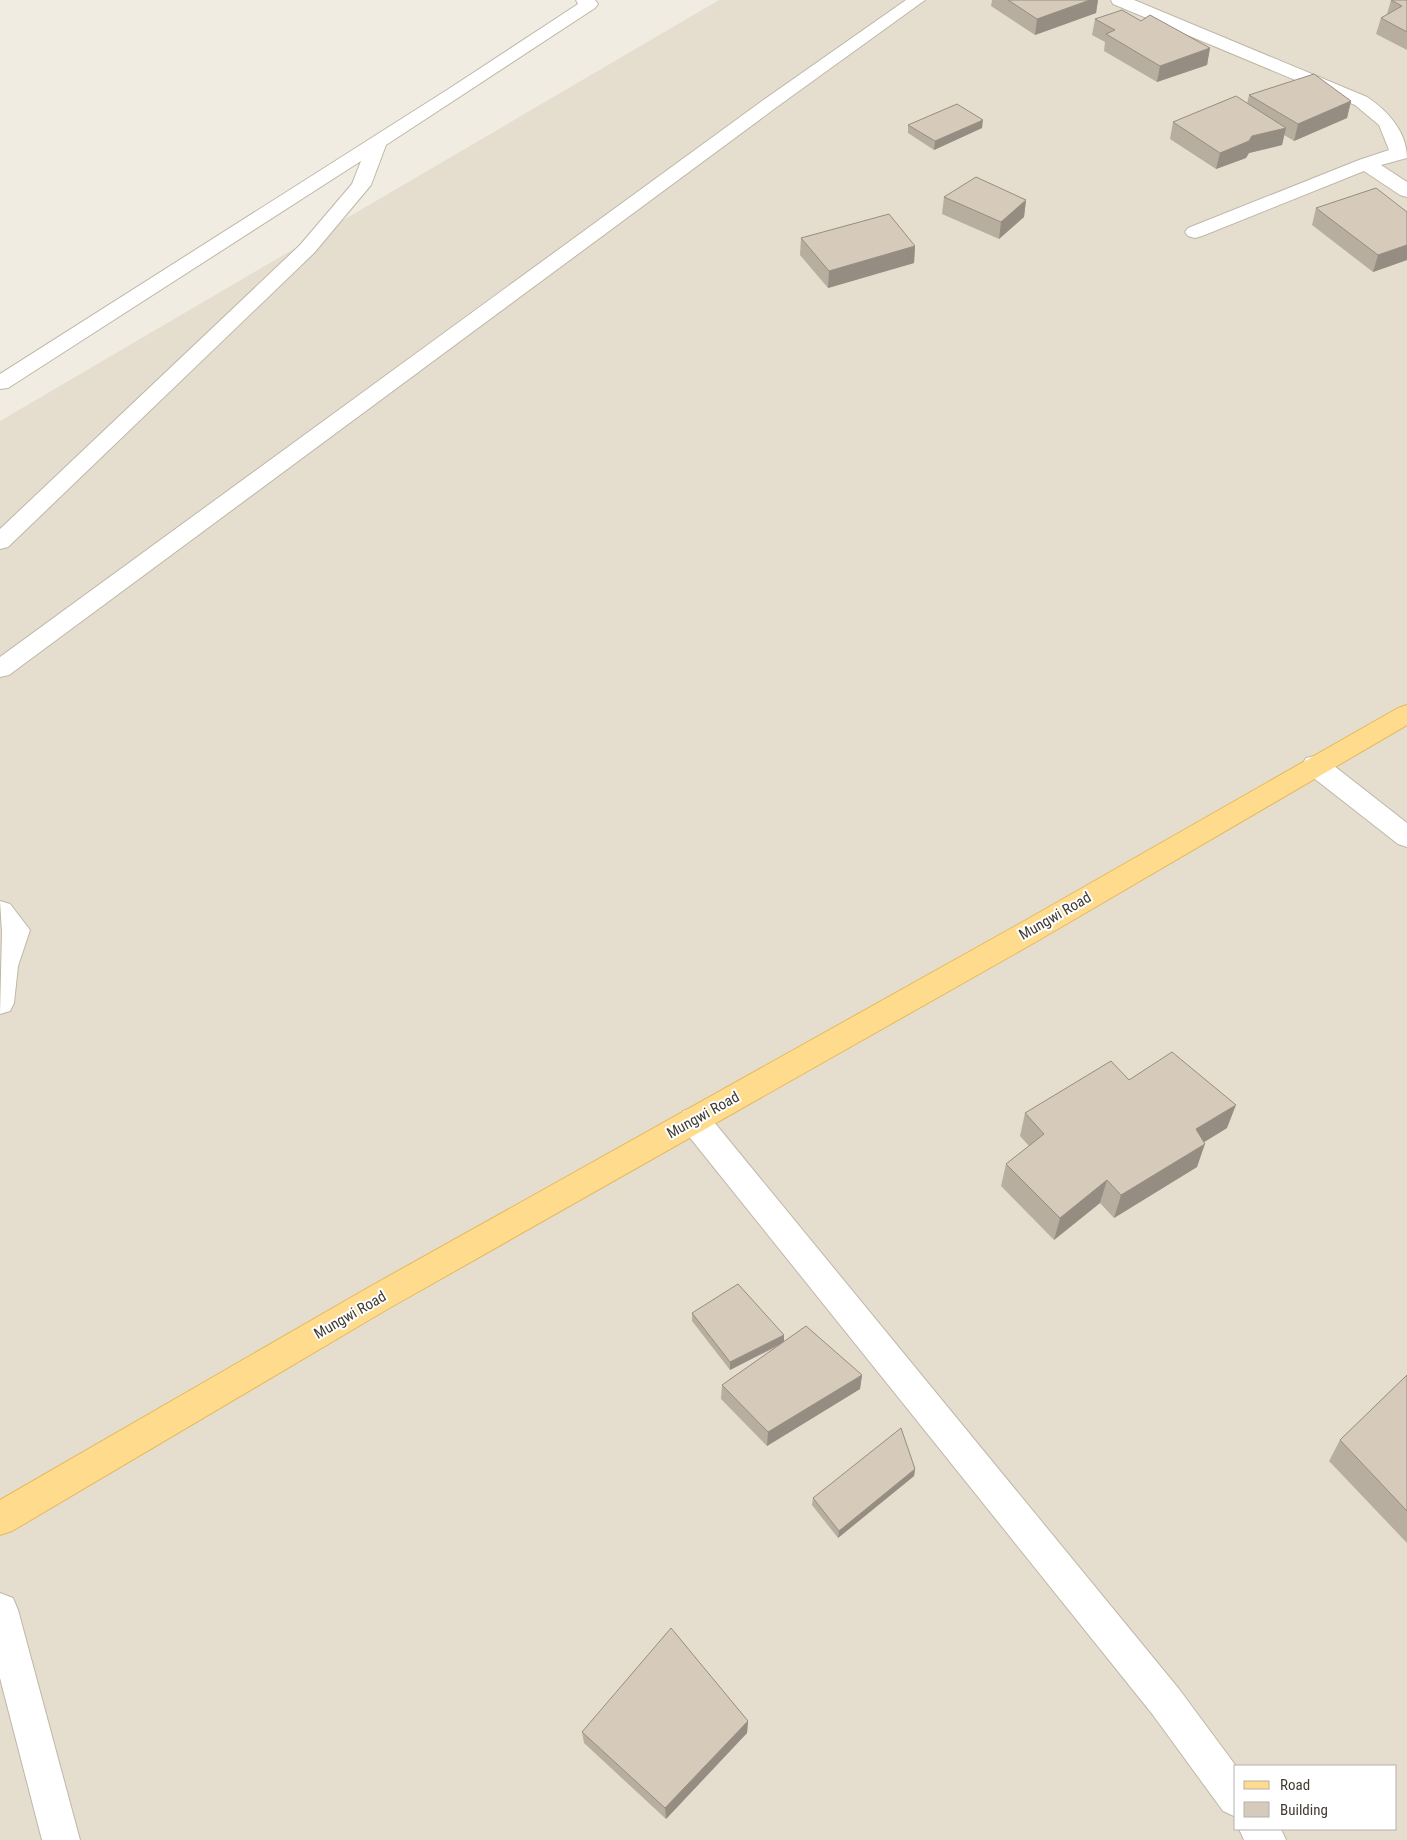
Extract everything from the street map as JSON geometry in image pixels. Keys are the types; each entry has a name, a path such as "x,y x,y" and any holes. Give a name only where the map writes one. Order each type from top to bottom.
{"main road":[{"name":"Mungwi Road","path":"0,1519 367,1305 1029,932 1315,765 1407,714"}],"street":[{"path":"0,669 768,105 917,0"},
{"path":"1119,0 1362,101 1379,113 1390,125 1403,153 1366,164 1195,232"},
{"path":"0,383 378,142 589,1"},
{"path":"0,542 308,249 361,185 378,142"},
{"path":"1366,164 1407,191"},
{"path":"1315,765 1407,837"},
{"path":"0,911 16,930 4,966 0,1003"},
{"path":"694,1120 1154,1686 1234,1795"},
{"path":"0,1610 61,1840"},
{"path":"1259,1830 1267,1840"}],"shaded area":[{"path":"719,0 1407,0 1407,1840 0,1840 0,421"}],"building":[{"path":"1008,0 1090,0 1037,19"},
{"path":"1391,0 1407,0 1407,32 1381,18 1402,6"},
{"path":"1122,10 1141,21 1150,15 1210,48 1160,66 1106,34 1115,30 1095,19"},
{"path":"1314,74 1351,101 1298,124 1249,95"},
{"path":"1236,96 1286,128 1252,136 1249,141 1220,153 1173,122"},
{"path":"957,104 983,120 935,141 908,125"},
{"path":"976,177 1026,200 1001,222 944,197"},
{"path":"1376,188 1407,212 1407,245 1378,255 1316,208"},
{"path":"889,214 915,246 829,271 801,238"},
{"path":"1172,1052 1236,1105 1196,1129 1205,1144 1121,1195 1107,1180 1060,1218 1006,1164 1044,1134 1025,1113 1111,1061 1129,1080"},
{"path":"738,1284 784,1335 730,1362 692,1313"},
{"path":"806,1326 862,1375 768,1432 722,1385"},
{"path":"1407,1375 1407,1511 1340,1440"},
{"path":"901,1428 915,1469 839,1531 813,1498"},
{"path":"671,1628 748,1721 665,1808 582,1732"}]}
